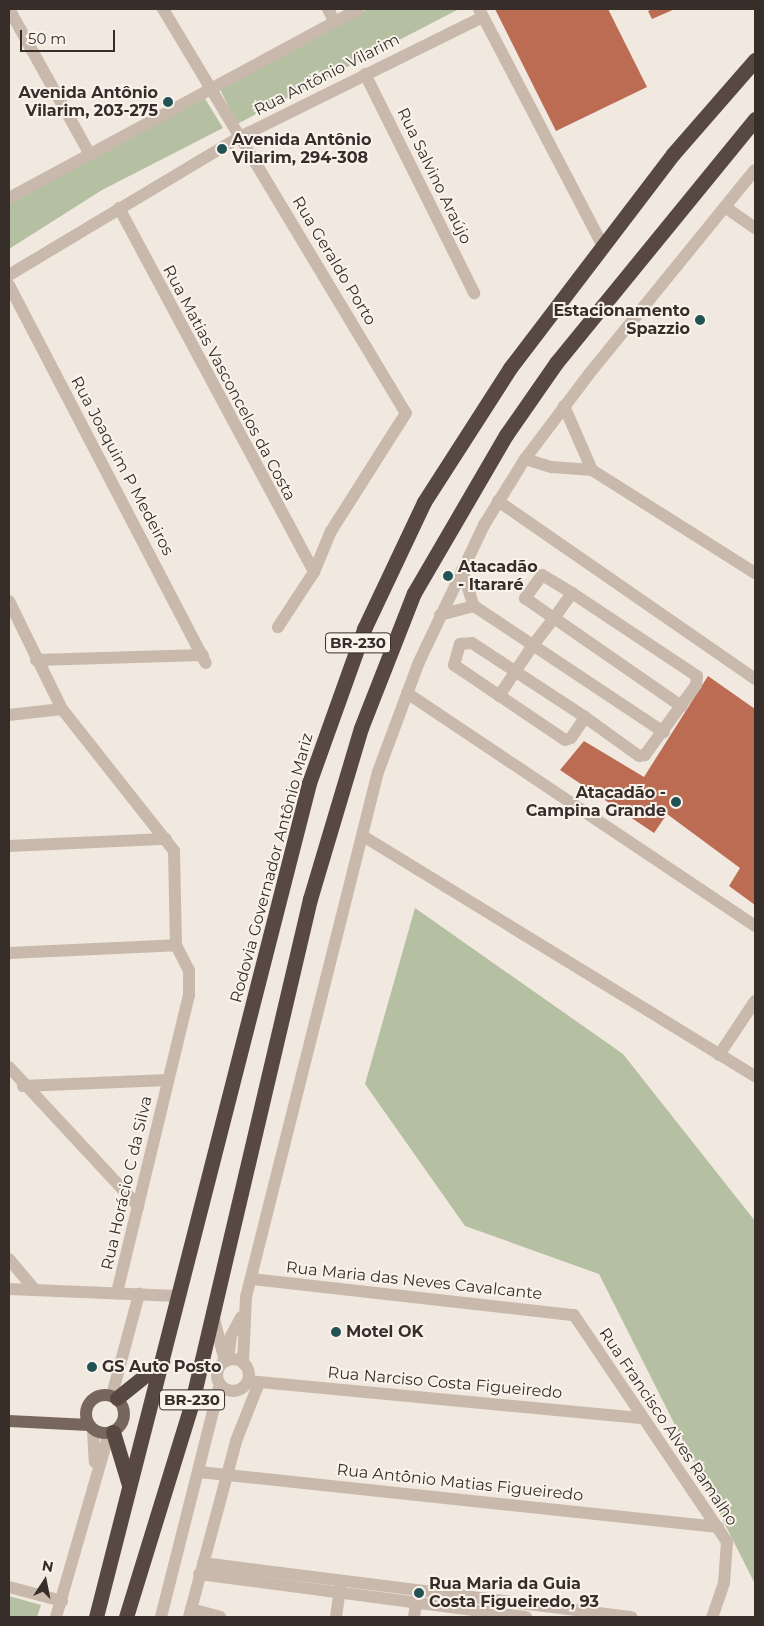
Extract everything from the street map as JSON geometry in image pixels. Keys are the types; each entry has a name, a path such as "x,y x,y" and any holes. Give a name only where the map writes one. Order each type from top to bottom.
{"highway":[{"name":"Rodovia Governador Antônio Mariz","path":"96,1617 309,783 364,629 424,502 472,423 673,154 755,60"},
{"name":"BR-230","path":"126,1617 192,1402 310,899 361,728 414,594 506,435 556,363 755,119"},
{"path":"114,1397 162,1362"},
{"path":"111,1432 129,1486"}],"main road":[{"path":"9,1421 55,1420 111,1432 124,1418 114,1397 96,1396 86,1409 55,1420"},
{"path":"86,1409 91,1427"}],"street":[{"path":"9,9 89,152"},
{"name":"Rua Geraldo Porto","path":"164,9 210,89 406,413 331,531 314,572"},
{"path":"328,9 334,21"},
{"path":"9,198 89,152 358,9"},
{"path":"481,13 603,246"},
{"name":"Rua Antônio Vilarim","path":"9,275 118,208 240,137 481,13"},
{"name":"Rua Salvino Araújo","path":"365,74 474,292"},
{"path":"213,1411 220,1384 217,1371 226,1360 231,1336 242,1315 378,772 407,693 440,615 484,525 526,459 564,406 755,170"},
{"path":"725,207 755,228"},
{"name":"Rua Matias Vasconcelos da Costa","path":"118,208 314,572"},
{"name":"Rua Joaquim P Medeiros","path":"9,285 205,659 36,660"},
{"path":"564,406 592,470"},
{"path":"526,459 552,467 592,470 755,573"},
{"path":"498,501 755,678"},
{"path":"462,570 474,606 664,732"},
{"path":"278,627 314,572"},
{"path":"585,717 571,738 565,740 460,672 454,665 460,644 472,643 585,717 639,756 649,753 682,706 696,684 691,669 572,593 537,576 525,598 682,706"},
{"path":"499,696 517,672 533,645 572,593"},
{"path":"9,601 36,660 62,709 174,851 176,945 9,953"},
{"path":"440,615 474,606"},
{"path":"407,693 755,926"},
{"path":"9,715 62,709"},
{"path":"363,836 755,1076"},
{"path":"9,846 166,839"},
{"name":"Rua Horácio C da Silva","path":"118,1293 190,983 189,970 176,945"},
{"path":"719,1055 755,1001"},
{"path":"9,1066 22,1086 138,1206"},
{"path":"22,1086 168,1080"},
{"path":"9,1259 35,1290"},
{"name":"Rua Maria das Neves Cavalcante","path":"251,1279 574,1315"},
{"path":"9,1289 178,1296"},
{"path":"114,1397 139,1294"},
{"path":"213,1311 226,1360"},
{"path":"220,1617 190,1613 254,1382 243,1363 242,1315"},
{"name":"Rua Francisco Alves Ramalho","path":"574,1315 640,1418 727,1542 726,1559 712,1617"},
{"path":"226,1360 243,1363"},
{"path":"213,1411 236,1391 254,1382"},
{"name":"Rua Narciso Costa Figueiredo","path":"254,1382 640,1418"},
{"path":"220,1384 236,1391"},
{"name":"BR-230","path":"161,1617 213,1411"},
{"path":"91,1427 96,1467"},
{"path":"56,1617 62,1602 96,1467 111,1432"},
{"name":"Rua Antônio Matias Figueiredo","path":"199,1472 718,1527"},
{"path":"201,1568 518,1613 632,1617"},
{"path":"9,1587 62,1602"},
{"path":"336,1617 339,1588"},
{"path":"414,1617 417,1598"}],"green space":[{"path":"368,9 459,9 237,124 219,87"},
{"path":"204,97 223,128 102,190 9,249 9,203"},
{"path":"415,908 623,1054 755,1221 755,1584 599,1274 465,1226 365,1084"},
{"path":"9,1596 41,1605 37,1617 9,1617"}],"building":[{"path":"495,9 608,9 647,87 556,131"},
{"path":"653,9 675,9 652,19 648,11"},
{"path":"708,676 755,709 755,905 729,886 740,868 667,814 654,833 560,770 584,741 644,777"}],"place":[{"name":"Avenida Antônio Vilarim, 203-275","path":"168,102"},
{"name":"Avenida Antônio Vilarim, 294-308","path":"222,149"},
{"name":"Estacionamento Spazzio","path":"700,320"},
{"name":"Atacadão - Itararé","path":"448,576"},
{"name":"Atacadão - Campina Grande","path":"676,802"},
{"name":"Motel OK","path":"336,1332"},
{"name":"GS Auto Posto","path":"92,1367"},
{"name":"Rua Maria da Guia Costa Figueiredo, 93","path":"419,1593"}]}
